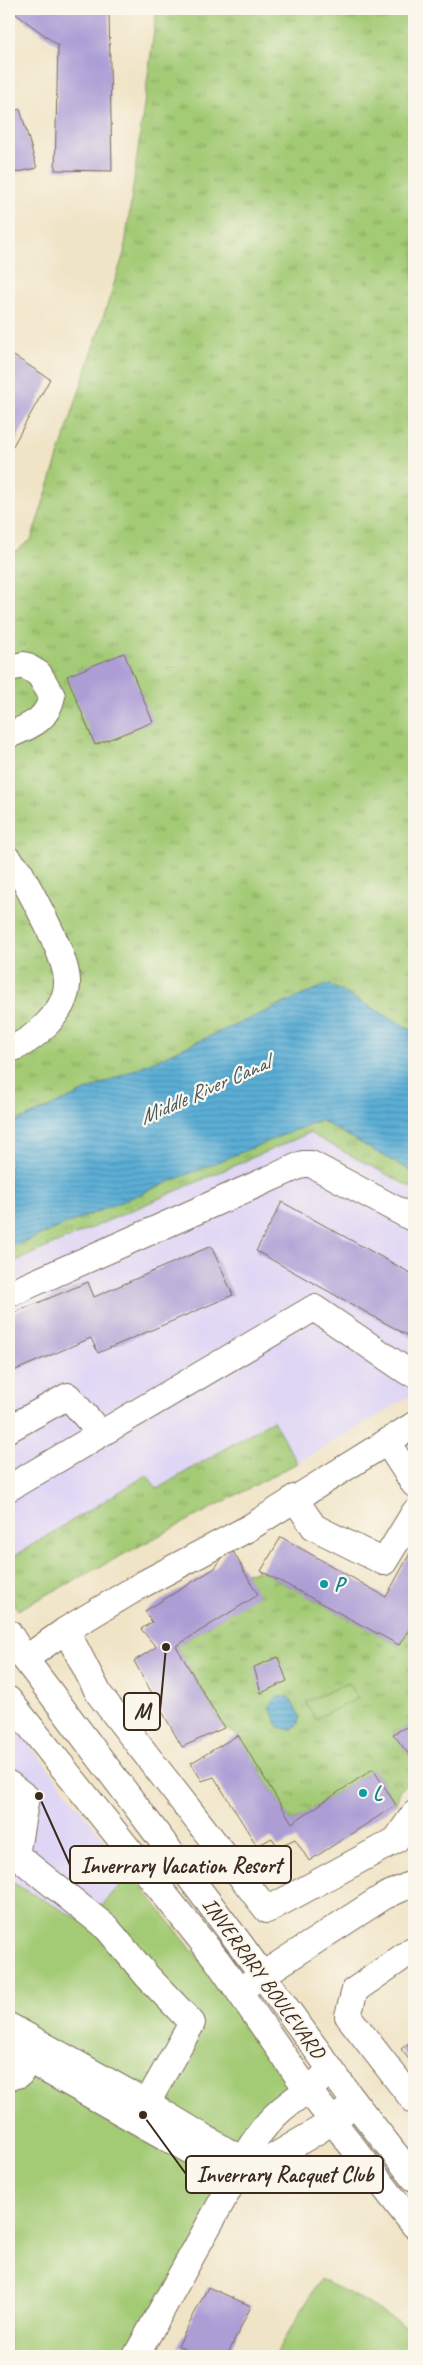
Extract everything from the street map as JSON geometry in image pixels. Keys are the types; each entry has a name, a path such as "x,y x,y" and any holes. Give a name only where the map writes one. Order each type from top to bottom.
{"street":[{"path":"9,668 24,665 39,674 52,696 49,710 32,725 9,736"},
{"path":"9,860 20,872 64,964 68,982 60,1004 47,1026 15,1048"},
{"path":"9,1294 303,1164 311,1164 414,1219"},
{"path":"9,1488 314,1308 408,1372 414,1368"},
{"path":"9,1428 68,1396 100,1433"},
{"path":"25,1659 66,1630 143,1584 247,1529 414,1425"},
{"path":"387,1442 414,1484"},
{"path":"294,1498 314,1527 384,1562 414,1513"},
{"path":"66,1630 99,1694 267,1910 396,1840 414,1814"},
{"name":"INVERRARY BOULEVARD","path":"9,1633 25,1659 331,2070 414,2178"},
{"name":"INVERRARY BOULEVARD","path":"9,1700 218,1960 309,2090 414,2225"},
{"path":"9,1784 26,1798 16,1855 107,1928 147,1976 192,2023 140,2107"},
{"path":"239,1991 261,1974 382,1897 414,1883"},
{"path":"414,1949 355,1990 348,2016 414,2101"},
{"path":"15,2049 140,2107 239,2168 262,2164 356,2103"},
{"path":"136,2356 239,2168 264,2127 290,2102 309,2090 331,2070"}],"shaded area":[{"path":"320,1120 414,1173 414,1394 297,1463 18,1610 9,1596 9,1248"},
{"path":"9,1719 131,1873 86,1923 9,1881"}],"green space":[{"path":"157,9 414,9 414,1031 328,984 9,1125 9,556 31,540 124,253"},
{"path":"320,1120 414,1173 414,1189 309,1133 9,1264 9,1241"},
{"path":"273,1420 297,1463 18,1610 9,1596 9,1559 147,1475 157,1489"},
{"path":"261,1571 399,1645 414,1622 414,1723 394,1734 414,1761 414,1775 400,1790 396,1805 373,1769 292,1823 238,1735 224,1728 176,1646 257,1595 245,1573"},
{"path":"348,1683 358,1698 315,1719 306,1702"},
{"path":"131,1873 206,1968 298,2097 290,2102 135,2356 9,2356 9,1881 86,1923"},
{"path":"320,2279 361,2299 414,2332 414,2356 274,2356"}],"water":[{"name":"Middle River Canal","path":"328,984 414,1031 414,1173 320,1120 9,1248 9,1125"},
{"path":"277,1697 289,1697 300,1716 298,1724 291,1730 279,1727 269,1707"}],"building":[{"path":"9,9 105,9 109,12 112,171 55,170 58,45"},
{"path":"20,109 37,168 9,174 9,113"},
{"path":"9,353 50,379 9,453"},
{"path":"124,653 153,722 95,745 67,676"},
{"path":"282,1202 414,1275 414,1339 256,1251"},
{"path":"211,1246 233,1295 98,1353 91,1338 9,1373 9,1315 88,1282 94,1297"},
{"name":"P","path":"281,1537 386,1597 414,1546 414,1622 399,1645 261,1571"},
{"path":"230,1546 258,1595 176,1646 224,1728 182,1747 134,1661 156,1647 141,1629 152,1622 145,1611 215,1568"},
{"path":"278,1657 287,1681 261,1693 254,1667"},
{"path":"414,1723 414,1761 393,1734"},
{"name":"L","path":"238,1735 292,1823 373,1769 396,1805 309,1861 295,1839 278,1847 272,1838 257,1846 214,1777 202,1781 191,1763"},
{"path":"414,2039 414,2066 401,2049"},
{"path":"208,2287 251,2306 227,2356 199,2356 178,2346"}],"place":[{"name":"P","path":"324,1584"},
{"name":"M","path":"166,1647"},
{"name":"L","path":"363,1793"},
{"name":"Inverrary Vacation Resort","path":"39,1796"},
{"name":"Inverrary Racquet Club","path":"143,2115"}]}
